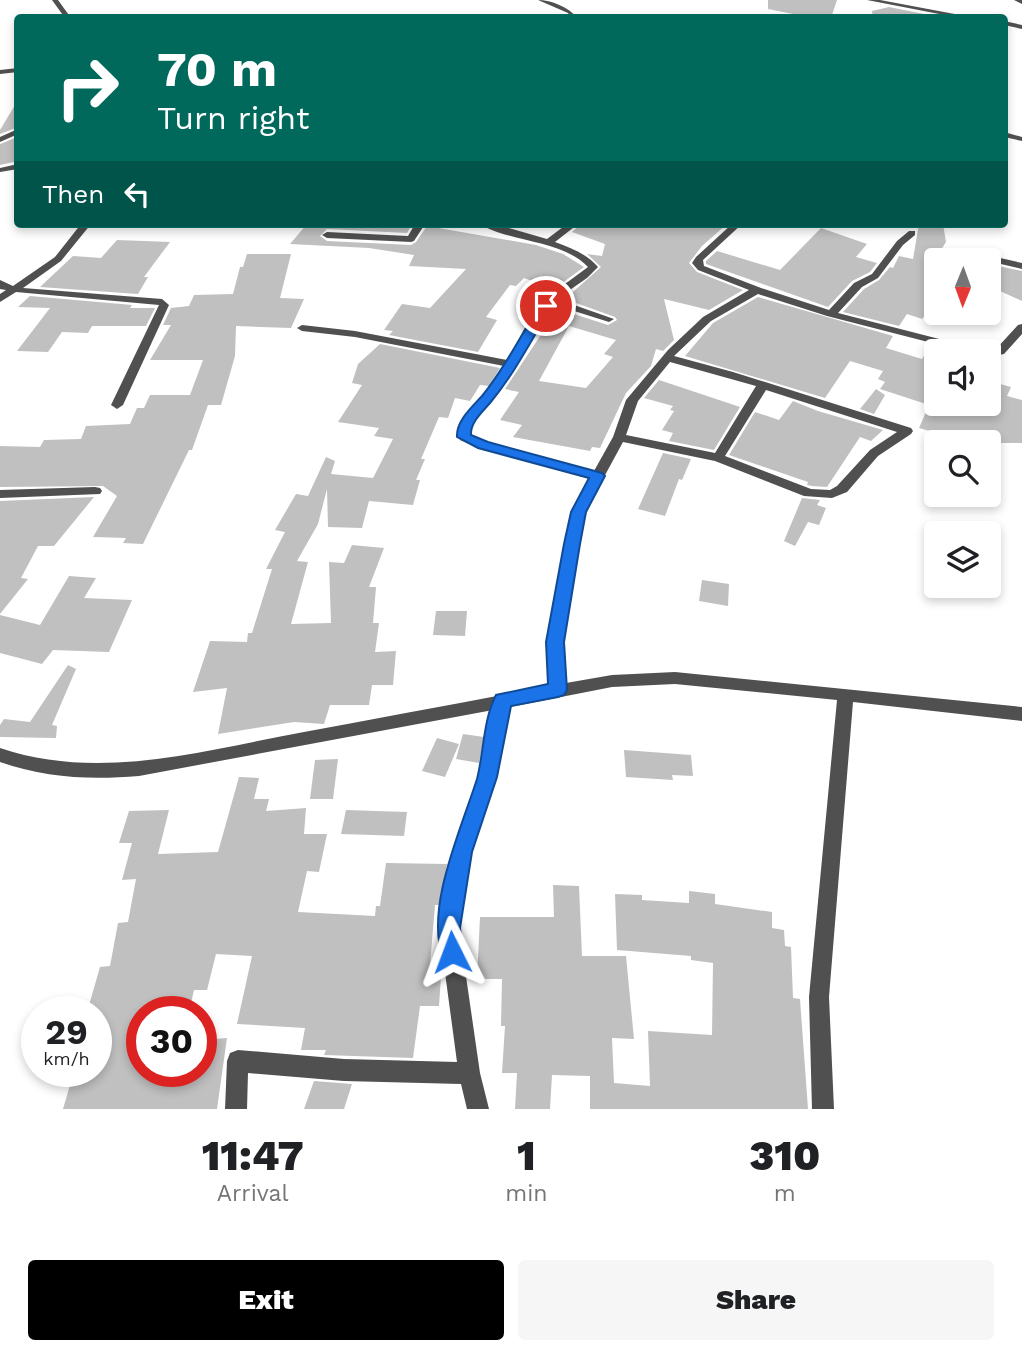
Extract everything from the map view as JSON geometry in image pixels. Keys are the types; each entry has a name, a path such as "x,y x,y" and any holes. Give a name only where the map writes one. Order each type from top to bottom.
{"street":[{"path":"541,0 571,14"},
{"path":"870,0 951,14"},
{"path":"884,0 891,3"},
{"path":"0,299 58,259 83,228"},
{"path":"327,235 411,239 418,228"},
{"path":"498,228 548,243 588,260 593,267 550,300 537,317 511,364 464,429 464,437 483,445 597,476"},
{"path":"548,243 568,228"},
{"path":"733,228 697,263 701,268 831,314 930,339"},
{"path":"831,314 858,285 876,275 900,243 912,233"},
{"path":"1001,261 1022,266"},
{"path":"0,283 12,289 162,302 164,305 156,324 117,405"},
{"path":"558,690 555,642 578,512 619,437 632,400 667,358 707,319 757,290"},
{"path":"550,300 609,319"},
{"path":"302,328 355,334 511,364"},
{"path":"1001,351 1021,330"},
{"path":"619,437 718,458 809,493 832,494 842,489 874,453 907,431 883,421 667,358"},
{"path":"718,458 763,386"},
{"path":"0,494 95,491"},
{"path":"0,755 21,764 101,773 159,766 612,681 675,678 1022,714"},
{"path":"823,1109 819,997 846,695"},
{"path":"478,1109 469,1073 449,928 461,852 487,777 503,700"},
{"path":"236,1109 238,1061 344,1070 469,1073"}],"building":[{"path":"768,0 837,0 832,14 793,14 768,9"},
{"path":"889,7 924,14 872,14 872,11"},
{"path":"14,107 14,129 0,134"},
{"path":"14,139 14,162 0,165 0,144"},
{"path":"304,228 410,228 407,233 327,229 320,236 327,241 411,245 426,228 438,228 536,245 563,254 584,267 554,289 524,278 516,286 510,285 486,317 497,320 478,352 389,335 393,331 384,330 402,304 430,308 466,269 409,266 414,255 369,248 290,244"},
{"path":"576,228 722,228 702,246 689,263 697,272 743,290 709,310 664,299 674,340 663,351 656,349 651,366 626,393 600,448 592,447 590,451 513,437 522,425 500,420 519,392 505,389 558,309 608,325 617,320 565,299 601,267 587,254 602,256 605,244 572,232","holes":["569,326 616,340 604,354 613,357 586,388 539,381"]},
{"path":"821,228 867,244 856,257 877,263 870,272 852,281 828,307 706,264 717,251 780,270"},
{"path":"918,228 944,228 946,242 942,248 924,248 922,319 907,314 899,326 843,312 864,289 879,280 890,267 893,268 899,256 913,259"},
{"path":"117,240 170,242 144,277 148,277 138,294 40,287 73,256 101,258"},
{"path":"247,254 291,254 280,298 304,299 291,328 236,326 235,356 221,405 208,405 192,450 189,450 143,544 123,543 126,538 93,537 117,496 103,486 0,487 0,446 40,447 44,440 81,439 86,426 130,424 137,408 144,408 150,395 190,395 203,360 150,360 171,325 163,325 171,308 189,306 194,295 233,294 240,267 243,267"},
{"path":"1001,267 1022,271 1022,301 1001,291"},
{"path":"30,296 132,305 130,308 155,308 146,326 92,326 88,333 62,332 48,352 17,351 50,308 18,307"},
{"path":"758,297 893,336 886,348 922,359 924,356 924,403 880,389 885,382 878,379 883,371 850,361 825,398 685,356 713,323"},
{"path":"380,344 500,368 489,386 480,385 470,401 455,398 448,418 439,417 421,459 425,459 416,480 420,480 413,505 369,501 362,528 328,527 327,489 318,524 297,561 308,562 291,624 331,623 329,562 344,563 352,545 384,548 369,587 376,587 373,623 379,623 375,652 396,651 393,685 372,685 369,705 330,705 324,724 294,722 218,734 227,688 193,692 210,641 247,642 248,633 252,633 272,569 266,569 285,532 275,530 296,494 308,496 326,457 335,461 331,474 373,478 393,439 374,436 379,428 338,422 362,385 352,383 358,364"},
{"path":"659,380 740,407 714,450 669,441 673,433 662,430 674,411 670,410 673,406 644,398"},
{"path":"1001,384 1011,387 1007,396 1022,400 1022,443 1001,443 1001,430 919,428 924,416 1001,416"},
{"path":"876,389 885,395 874,414 860,409"},
{"path":"793,401 883,430 871,441 860,437 827,487 807,485 808,482 729,455 755,412 779,420"},
{"path":"663,453 691,459 682,480 679,479 665,516 638,509"},
{"path":"94,497 54,546 38,546 21,578 28,579 0,614 0,501"},
{"path":"802,498 820,500 817,505 826,508 819,525 808,522 795,546 784,541"},
{"path":"69,576 96,578 84,598 132,600 109,652 53,650 42,664 0,653 0,615 40,625"},
{"path":"702,580 729,584 728,606 699,601"},
{"path":"436,611 467,611 465,636 433,635"},
{"path":"68,665 76,669 52,725 57,726 56,738 0,737 0,725 4,719 30,722"},
{"path":"463,734 484,737 479,763 456,759"},
{"path":"437,738 459,744 445,777 422,771"},
{"path":"624,750 691,755 693,776 672,775 673,780 626,777"},
{"path":"338,759 333,799 310,799 315,760"},
{"path":"239,777 259,778 254,799 269,799 266,811 306,808 304,834 327,834 319,872 307,871 298,912 375,916 376,906 380,906 386,863 447,864 440,905 435,905 429,977 441,977 439,1006 420,1006 413,1058 324,1055 326,1050 301,1050 305,1028 237,1024 252,956 216,954 207,990 194,990 193,996 126,996 126,1087 217,1087 217,1039 227,1038 217,1109 63,1109 69,1087 112,1087 112,996 92,996 100,967 110,966 118,923 128,922 136,879 122,880 132,843 119,843 129,811 169,810 158,854 218,852"},
{"path":"346,810 407,812 404,836 341,834"},
{"path":"553,885 579,886 582,956 626,956 634,1039 612,1038 614,1083 650,1086 648,1031 712,1035 713,963 691,960 691,956 617,950 615,894 642,895 642,900 689,903 689,891 715,894 715,904 772,912 772,928 784,930 785,946 791,947 793,998 800,999 808,1109 590,1109 590,1076 552,1075 550,1109 515,1109 517,1073 502,1073 505,1026 501,1026 502,979 477,979 480,917 554,917"},
{"path":"314,1081 352,1084 344,1109 304,1109"}],"route":[{"path":"452,952 449,928 461,852 487,777 503,700 558,690 555,642 572,544 578,512 597,476 483,445 464,437 464,429 472,416 501,381 546,306"}]}
